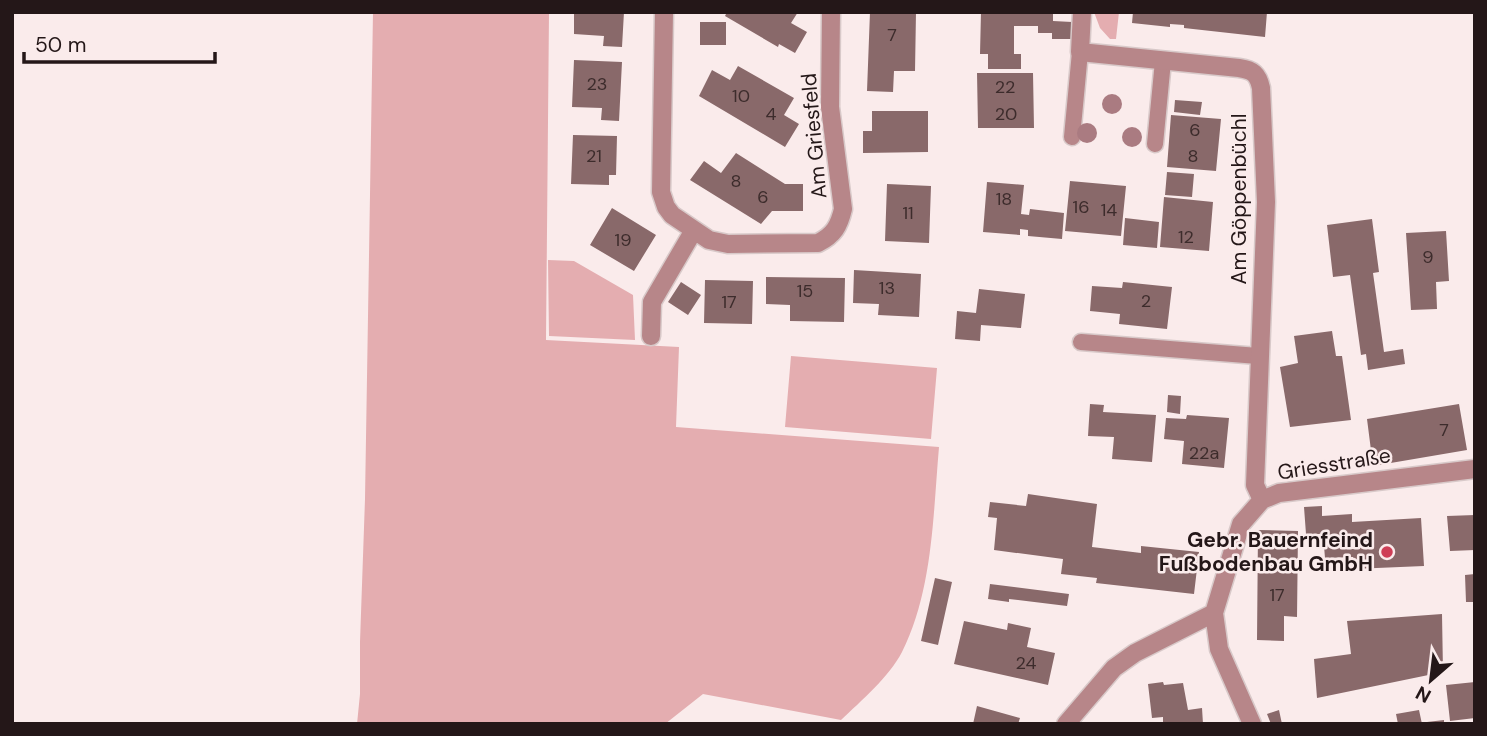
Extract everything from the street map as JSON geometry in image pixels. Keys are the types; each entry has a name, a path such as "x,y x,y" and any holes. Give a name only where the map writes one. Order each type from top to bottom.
{"street":[{"name":"Am Griesfeld","path":"664,12 661,191 672,215 709,240 728,244 818,243 830,237 839,225 843,209 830,107 831,12"},
{"path":"1080,52 1082,12"},
{"name":"Am Göppenbüchl","path":"1080,52 1250,69 1258,76 1261,88 1266,202 1255,485 1262,500"},
{"path":"651,336 652,302 694,230"},
{"name":"Griesstraße","path":"1214,613 1241,524 1262,500 1279,493 1475,469"},
{"path":"1066,724 1114,668 1135,653 1214,613 1219,649 1252,724"}],"lane":[{"path":"1072,137 1080,52"},
{"path":"1155,144 1163,61"},
{"path":"1081,342 1258,356"}],"shaded area":[{"path":"373,12 549,12 546,340 679,347 676,427 939,447 930,552 912,628 902,652 890,670 841,720 703,694 665,724 357,724 365,499"},
{"path":"1094,12 1119,12 1116,39 1110,39 1100,28"},
{"path":"548,260 574,261 633,295 635,340 549,336"},
{"path":"791,356 937,368 931,439 785,427"}],"building":[{"path":"574,12 624,12 622,47 603,46 604,36 574,34"},
{"path":"727,12 798,12 791,23 807,32 795,53 779,44 778,47 725,16"},
{"path":"870,12 916,12 915,71 894,71 893,92 867,91"},
{"path":"981,12 1053,12 1053,21 1072,22 1072,39 1052,39 1052,33 1038,33 1038,26 1014,26 1014,54 1021,54 1021,69 988,69 988,54 980,54"},
{"path":"1133,12 1267,12 1265,37 1184,28 1184,25 1170,24 1170,27 1132,23"},
{"path":"700,22 726,22 726,45 700,45"},
{"path":"574,60 622,62 619,121 601,120 602,108 572,107"},
{"path":"738,66 794,98 784,115 799,124 785,147 699,96 712,70 730,80"},
{"path":"977,73 1033,73 1034,128 978,128"},
{"path":"1175,100 1202,102 1200,115 1174,112"},
{"path":"872,111 928,111 928,152 863,153 863,131 872,131"},
{"path":"1171,115 1221,119 1216,171 1167,167"},
{"path":"573,135 617,136 616,175 609,175 609,185 571,184"},
{"path":"736,153 785,184 803,184 803,211 772,211 761,224 690,180 704,161 721,173"},
{"path":"1167,172 1194,174 1192,197 1165,195"},
{"path":"1070,181 1126,186 1121,236 1065,231"},
{"path":"987,182 1024,185 1021,214 1029,215 1030,209 1064,213 1062,239 1028,236 1028,230 1020,229 1020,235 983,232"},
{"path":"887,184 931,186 929,243 885,241"},
{"path":"1164,197 1213,202 1209,251 1160,247"},
{"path":"612,208 656,235 634,271 590,245"},
{"path":"1125,218 1159,222 1157,248 1123,245"},
{"path":"1372,219 1379,272 1373,273 1384,352 1403,349 1405,364 1368,370 1366,354 1361,355 1350,275 1333,277 1327,225"},
{"path":"1446,231 1449,281 1436,282 1437,309 1411,310 1406,233"},
{"path":"854,270 921,274 919,317 878,315 879,304 853,303"},
{"path":"766,277 845,278 844,322 790,321 790,305 766,304"},
{"path":"705,280 753,281 752,324 704,323"},
{"path":"681,282 701,295 688,315 668,302"},
{"path":"1123,282 1172,287 1167,329 1119,324 1120,314 1090,311 1092,286 1122,288"},
{"path":"979,289 1025,294 1021,328 981,325 980,341 955,339 957,311 976,313"},
{"path":"1332,331 1336,356 1342,356 1351,420 1290,427 1280,367 1298,363 1294,336"},
{"path":"1168,395 1181,396 1180,414 1167,412"},
{"path":"1090,404 1104,405 1103,412 1156,415 1152,462 1112,459 1114,437 1088,436"},
{"path":"1459,404 1467,450 1373,466 1367,419"},
{"path":"1187,415 1229,418 1224,468 1182,464 1184,441 1164,439 1166,418 1186,419"},
{"path":"1028,494 1097,504 1092,547 1141,553 1141,546 1199,552 1194,594 1096,583 1097,578 1061,574 1063,559 994,550 997,518 988,517 990,502 1026,506"},
{"path":"1322,506 1322,516 1352,514 1352,522 1421,518 1424,566 1353,569 1353,557 1325,558 1323,534 1306,534 1304,507"},
{"path":"1475,515 1475,550 1450,551 1447,516"},
{"path":"1258,530 1298,531 1297,617 1284,616 1284,641 1257,640"},
{"path":"1475,574 1475,602 1466,602 1465,575"},
{"path":"935,578 952,582 938,645 921,641"},
{"path":"990,584 1069,594 1067,606 988,599"},
{"path":"1442,614 1443,672 1317,698 1314,659 1351,654 1347,621"},
{"path":"964,621 1007,630 1008,623 1031,628 1027,647 1055,653 1048,685 954,664"},
{"path":"1163,682 1164,685 1183,683 1188,710 1202,708 1203,724 1163,724 1163,717 1152,718 1148,684"},
{"path":"1475,682 1475,718 1450,721 1446,685"},
{"path":"977,706 1020,718 1018,724 973,724"},
{"path":"1279,710 1282,724 1271,724 1267,714"},
{"path":"1419,710 1422,724 1398,724 1396,714"},
{"path":"1444,720 1444,724 1427,724 1427,722"}],"place":[{"name":"Gebr. Bauernfeind Fußbodenbau GmbH","path":"1387,552"}]}
